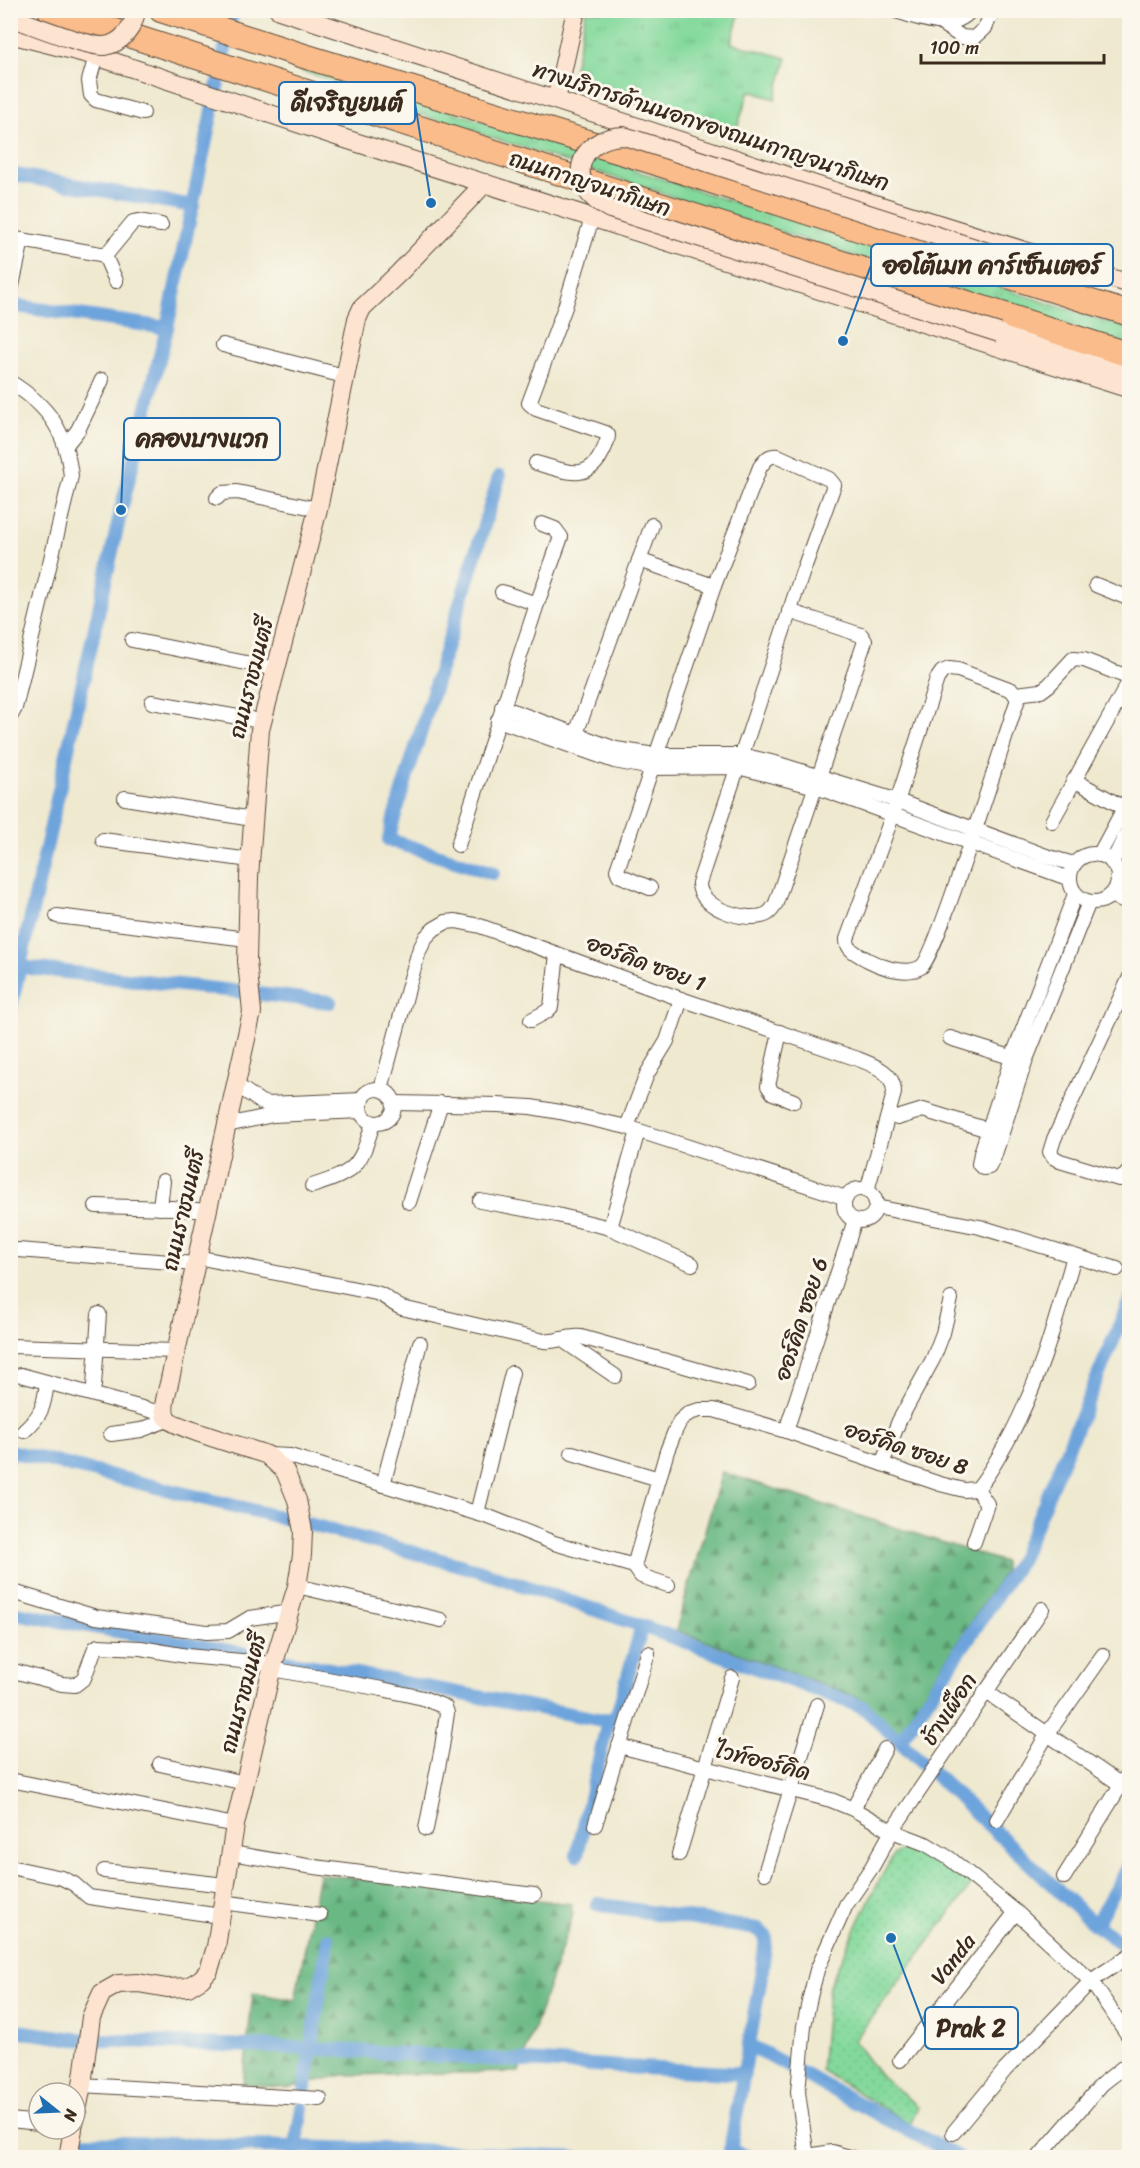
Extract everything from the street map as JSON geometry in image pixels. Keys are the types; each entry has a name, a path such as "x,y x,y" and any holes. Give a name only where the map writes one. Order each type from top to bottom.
{"highway":[{"name":"ถนนกาญจนาภิเษก","path":"50,10 1130,355"},
{"name":"ถนนกาญจนาภิเษก","path":"161,10 650,161 895,241 1130,314"}],"main road":[{"path":"10,17 82,41 105,46 119,41 127,33 135,21 136,10"},
{"name":"ทางบริการด้านนอกของถนนกาญจนาภิเษก","path":"279,10 846,195 1130,284"},
{"path":"555,100 576,10"},
{"path":"10,34 96,56 592,218 1130,389"},
{"path":"1130,296 624,136 611,136 598,142 587,153 582,165 580,175 588,195 596,203 610,209 1130,375"},
{"name":"ถนนราชมนตรี","path":"83,2081 91,2017 102,1993 118,1984 138,1983 167,1988 188,1987 201,1979 209,1970 216,1947 235,1825 273,1666 297,1586 303,1532 300,1511 285,1471 267,1455 182,1427 166,1417 176,1351 250,1020 252,1003 246,961 252,819 261,721 318,509 357,318 362,308 399,273 484,183"},
{"path":"68,2157 71,2141"}],"street":[{"path":"893,10 942,24 962,37 974,38 985,28 993,10"},
{"path":"942,24 958,21 971,10"},
{"path":"96,56 88,81 91,95 96,100 143,113"},
{"path":"536,463 585,472 597,464 608,440 606,434 536,409 529,403 565,307 592,218"},
{"path":"105,256 133,222 161,225"},
{"path":"11,294 16,239 105,256"},
{"path":"105,256 116,281"},
{"path":"222,345 344,376"},
{"path":"66,445 78,430 102,380"},
{"path":"10,382 22,389 52,418 66,445 71,476 16,677 10,717"},
{"path":"650,888 619,875 617,870 714,586 760,467 771,455 829,479 834,485 789,611 699,883 702,896 713,906 732,914 752,917 765,915 776,903 865,641 861,635 789,611"},
{"path":"217,498 222,493 237,492 318,509"},
{"path":"458,845 561,537 555,529 542,524"},
{"path":"573,741 652,525"},
{"path":"639,560 714,586"},
{"path":"1096,585 1130,599"},
{"path":"502,592 537,604"},
{"path":"132,640 276,669"},
{"path":"1016,694 1017,699 972,836 927,963 916,969 899,970 875,963 850,949 847,939 898,801 937,679 942,672 949,669 958,670 1006,687 1016,694 1041,690 1049,685 1073,659 1084,660 1130,679 1052,820"},
{"path":"152,702 261,721"},
{"path":"500,714 573,741 614,762 739,761 898,801 1070,879"},
{"path":"1074,780 1128,806 1099,855"},
{"path":"818,781 893,814 1074,864"},
{"path":"125,798 252,819"},
{"path":"1112,863 1130,826"},
{"path":"103,840 250,860"},
{"path":"1119,890 1097,902 1089,902 1076,894 1070,879 1074,864 1085,856 1099,855 1112,863 1118,876 1119,890 1130,905"},
{"path":"897,1119 923,1110 995,1132 1076,894"},
{"path":"1019,1060 1089,902"},
{"path":"57,916 247,939"},
{"name":"ออร์คิด ซอย 1","path":"381,1089 419,951 426,937 434,929 446,922 464,922 780,1032 877,1067 885,1072 892,1081 894,1093 867,1191"},
{"path":"531,1020 551,1007 557,954"},
{"path":"1130,976 1050,1152 1060,1161 1119,1179 1130,1170"},
{"path":"610,1228 647,1074 667,1041 681,999"},
{"path":"780,1032 768,1086 773,1093 794,1101"},
{"path":"951,1038 1019,1060"},
{"path":"235,1084 261,1102 361,1105"},
{"path":"381,1089 392,1097 394,1103 391,1116 380,1123 373,1123 367,1120 361,1105 368,1091 381,1089"},
{"path":"257,1117 261,1102"},
{"path":"394,1103 531,1107 633,1129 846,1198"},
{"path":"409,1202 441,1103"},
{"path":"227,1125 257,1117 361,1105"},
{"path":"312,1186 340,1177 350,1170 366,1145 373,1123"},
{"path":"160,1208 163,1181"},
{"path":"862,1189 867,1191 874,1197 876,1207 871,1217 861,1221 851,1218 845,1209 846,1198 853,1191 862,1189"},
{"path":"480,1201 610,1228 692,1264"},
{"path":"96,1206 207,1211"},
{"path":"876,1207 980,1227 1117,1269"},
{"name":"ออร์คิด ซอย 6","path":"786,1431 855,1220"},
{"path":"18,1250 196,1260 376,1293 389,1298 398,1307 550,1342 570,1336 581,1337 748,1384"},
{"name":"ออร์คิด ซอย 8","path":"634,1566 675,1431 680,1421 689,1413 714,1410 786,1431 940,1484 964,1490 977,1489 997,1459 1025,1407 1037,1378 1074,1256"},
{"path":"882,1464 899,1421 933,1359 943,1333 951,1299"},
{"path":"94,1386 99,1314"},
{"path":"561,1339 615,1376"},
{"path":"383,1485 420,1343"},
{"path":"10,1346 176,1351"},
{"path":"477,1513 512,1373"},
{"path":"21,1374 166,1417"},
{"path":"24,1431 38,1419 47,1383"},
{"path":"111,1434 141,1430 166,1417"},
{"path":"572,1453 659,1479"},
{"path":"267,1455 290,1456 477,1513 546,1540 634,1566 641,1576 668,1585"},
{"path":"974,1542 987,1504 977,1489"},
{"path":"297,1586 441,1620"},
{"path":"10,1591 96,1617 207,1632 228,1631 250,1618 291,1612"},
{"name":"ช้างเผือก","path":"807,2157 798,2092 804,2026 817,1970 846,1905 985,1691 1042,1609"},
{"path":"10,1670 62,1684 75,1685 84,1678 95,1648 98,1646 141,1648 273,1666 423,1698 445,1707 447,1713 426,1829"},
{"path":"595,1825 648,1653"},
{"path":"998,1820 1048,1733 1104,1655"},
{"path":"679,1854 732,1678"},
{"path":"985,1691 1120,1784"},
{"path":"765,1873 817,1705"},
{"name":"ไวท์ออร์คิด","path":"619,1746 831,1800 853,1809 892,1832"},
{"path":"853,1809 885,1749"},
{"path":"160,1764 245,1783"},
{"path":"1064,1877 1130,1770"},
{"path":"10,1780 235,1825"},
{"path":"892,1832 938,1850 1016,1912 1091,1981 1130,2038"},
{"path":"231,1853 307,1866 534,1895"},
{"path":"10,1867 62,1878 74,1884 89,1897 223,1901"},
{"path":"104,1871 223,1901 320,1915"},
{"name":"Vanda","path":"900,2060 1016,1912"},
{"path":"953,2133 1005,2070 1091,1981 1129,1956"},
{"path":"1038,2157 1102,2084 1130,2062"},
{"path":"87,2085 320,2099"},
{"path":"10,2120 27,2121"},
{"path":"807,2157 832,2152 853,2157"}],"green space":[{"path":"586,11 740,11 731,43 787,58 775,99 749,91 734,138 571,82"},
{"path":"302,66 363,83 1129,329 1129,346 368,97 349,86 300,71"},
{"path":"722,1472 1004,1562 1004,1572 898,1733 859,1698 676,1630"},
{"path":"915,1844 975,1880 854,2041 878,2073 918,2107 910,2124 821,2070 829,1985 874,1890 894,1854"},
{"path":"319,1874 571,1904 573,1915 519,2072 343,2075 288,2088 243,2084 253,1993 295,2000"}],"waterway":[{"path":"10,1011 121,510 167,328 233,10"},
{"path":"10,174 193,206"},
{"path":"10,305 167,328"},
{"path":"493,873 389,840 499,477"},
{"path":"21,967 330,1002"},
{"path":"900,1741 1021,1559 1130,1300"},
{"path":"10,1451 312,1525 478,1570 642,1626 863,1707 1095,1925 1130,1949"},
{"path":"10,1612 262,1657"},
{"path":"286,1661 608,1721 617,1715 642,1626"},
{"path":"577,1855 608,1721"},
{"path":"1095,1925 1130,1864"},
{"path":"597,1904 758,1929 766,1937 730,2150 752,2158"},
{"path":"305,2088 328,1939"},
{"path":"10,2030 75,2039 322,2049 744,2074"},
{"path":"749,2045 960,2158"},
{"path":"294,2158 302,2108"},
{"path":"79,2142 421,2150 576,2158"}],"place":[{"name":"ดีเจริญยนต์","path":"431,203"},
{"name":"ออโต้เมท คาร์เซ็นเตอร์","path":"843,341"},
{"name":"คลองบางแวก","path":"121,510"},
{"name":"Prak 2","path":"891,1938"}]}
